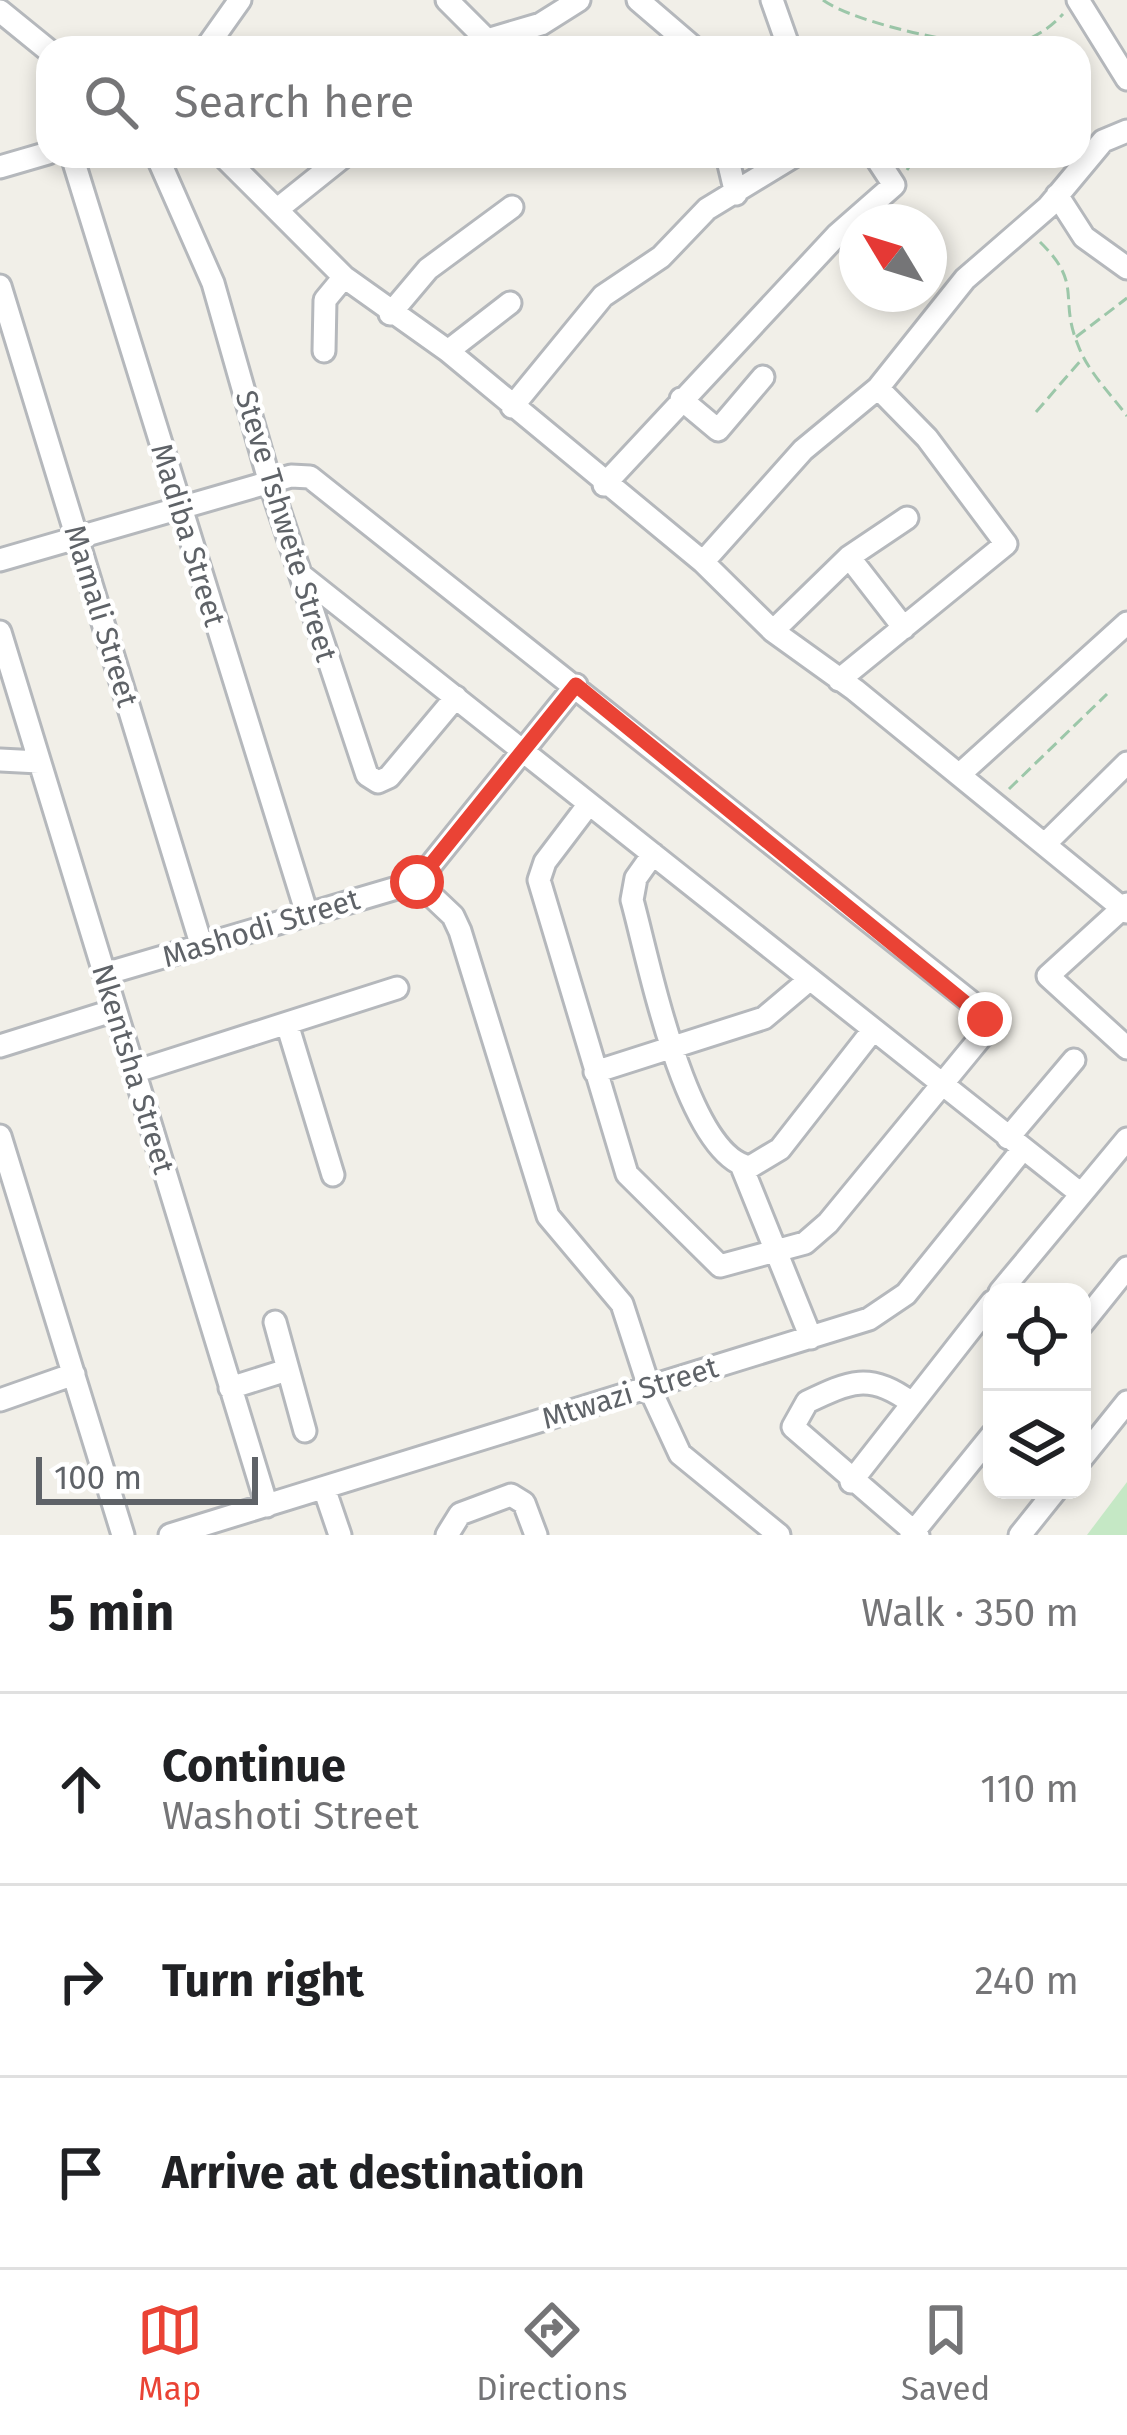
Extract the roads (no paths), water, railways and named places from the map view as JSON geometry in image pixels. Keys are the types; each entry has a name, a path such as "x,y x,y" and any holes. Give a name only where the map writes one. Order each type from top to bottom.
{"street":[{"path":"214,36 239,0"},
{"path":"448,0 477,36"},
{"path":"509,36 579,0"},
{"path":"638,0 680,36"},
{"path":"772,0 785,36"},
{"path":"1071,6 1118,46 1127,79"},
{"path":"0,11 36,40"},
{"path":"1091,155 1103,141 1127,131"},
{"path":"0,167 36,156"},
{"name":"Madiba Street","path":"76,168 307,914"},
{"name":"Steve Tshwete Street","path":"162,168 213,283 269,483 370,778 389,777 456,697"},
{"path":"237,168 344,277 448,351 604,485 703,562 772,631 1125,908 1048,978 1127,1048"},
{"path":"279,208 329,168"},
{"path":"730,168 736,194"},
{"path":"512,407 599,301 661,257 706,209 776,168"},
{"path":"604,485 681,399 755,329 852,220 894,184 883,168"},
{"path":"703,562 803,450 878,388 965,280 1026,228 1080,168"},
{"path":"1058,195 1084,237 1127,268"},
{"path":"391,314 428,268 512,207"},
{"path":"324,352 322,310 344,277"},
{"name":"Mamali Street","path":"0,286 202,947"},
{"path":"448,351 511,304"},
{"path":"681,399 718,430 763,377"},
{"path":"839,680 1005,548 1006,539 955,482 927,438 878,388"},
{"path":"0,560 299,474 315,479 980,1010 985,1031 820,1233 779,1251 720,1266 638,1189 623,1166 538,880 545,862 589,804"},
{"path":"772,631 849,557 907,518"},
{"path":"849,557 904,628"},
{"path":"301,575 1081,1194"},
{"path":"958,775 1127,623"},
{"name":"Nkentsha Street","path":"0,632 266,1506"},
{"path":"576,685 417,882 452,916 460,932 548,1216 622,1304 649,1387 680,1454 779,1535"},
{"path":"0,760 39,762"},
{"path":"1046,844 1127,763"},
{"path":"653,854 631,894 673,1047 711,1139 742,1167 811,1338"},
{"name":"Mashodi Street","path":"105,974 417,882"},
{"path":"596,1072 764,1018 809,980"},
{"path":"134,1072 288,1027 397,988"},
{"path":"0,1046 115,1010"},
{"path":"288,1027 333,1175"},
{"path":"742,1167 759,1166 775,1155 873,1030"},
{"name":"Mtwazi Street","path":"170,1535 856,1325 895,1304 1074,1060"},
{"path":"0,1136 123,1535"},
{"path":"1007,1283 1127,1138"},
{"path":"1091,1313 1127,1268"},
{"path":"851,1482 983,1312"},
{"path":"275,1322 305,1431"},
{"path":"230,1388 287,1370"},
{"path":"0,1400 74,1374"},
{"path":"910,1402 868,1380 800,1408 794,1421 796,1434 914,1534 983,1446"},
{"path":"1091,1447 1127,1402"},
{"path":"324,1488 340,1535"},
{"path":"447,1532 464,1511 504,1496 520,1498 536,1535"},
{"path":"1020,1535 1049,1499"},
{"path":"740,1535 755,1516"}]}
